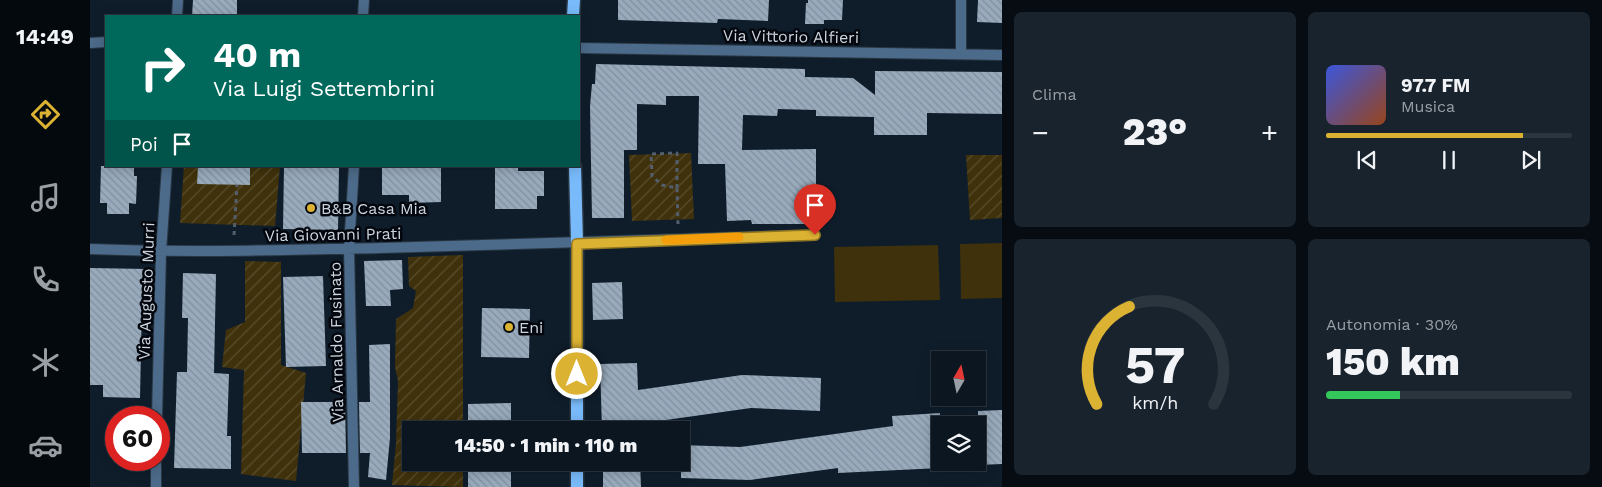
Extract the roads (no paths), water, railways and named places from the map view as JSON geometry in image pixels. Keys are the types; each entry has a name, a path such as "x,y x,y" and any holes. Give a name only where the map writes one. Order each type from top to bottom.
{"main road":[{"path":"573,15 574,0"},
{"path":"575,167 577,421"},
{"path":"577,471 577,487"}],"street":[{"path":"177,15 178,0"},
{"path":"363,15 364,0"},
{"path":"961,54 962,0"},
{"path":"90,43 105,42"},
{"name":"Via Vittorio Alfieri","path":"580,48 1002,55"},
{"name":"Via Augusto Murri","path":"157,406 162,252 167,167"},
{"name":"Via Arnaldo Fusinato","path":"354,167 350,248 354,487"},
{"name":"Via Giovanni Prati","path":"90,249 162,252 577,244 815,235"},
{"path":"156,471 156,487"}],"place":[{"name":"B&B Casa Mia","path":"311,208"},
{"name":"Eni","path":"509,327"}]}
